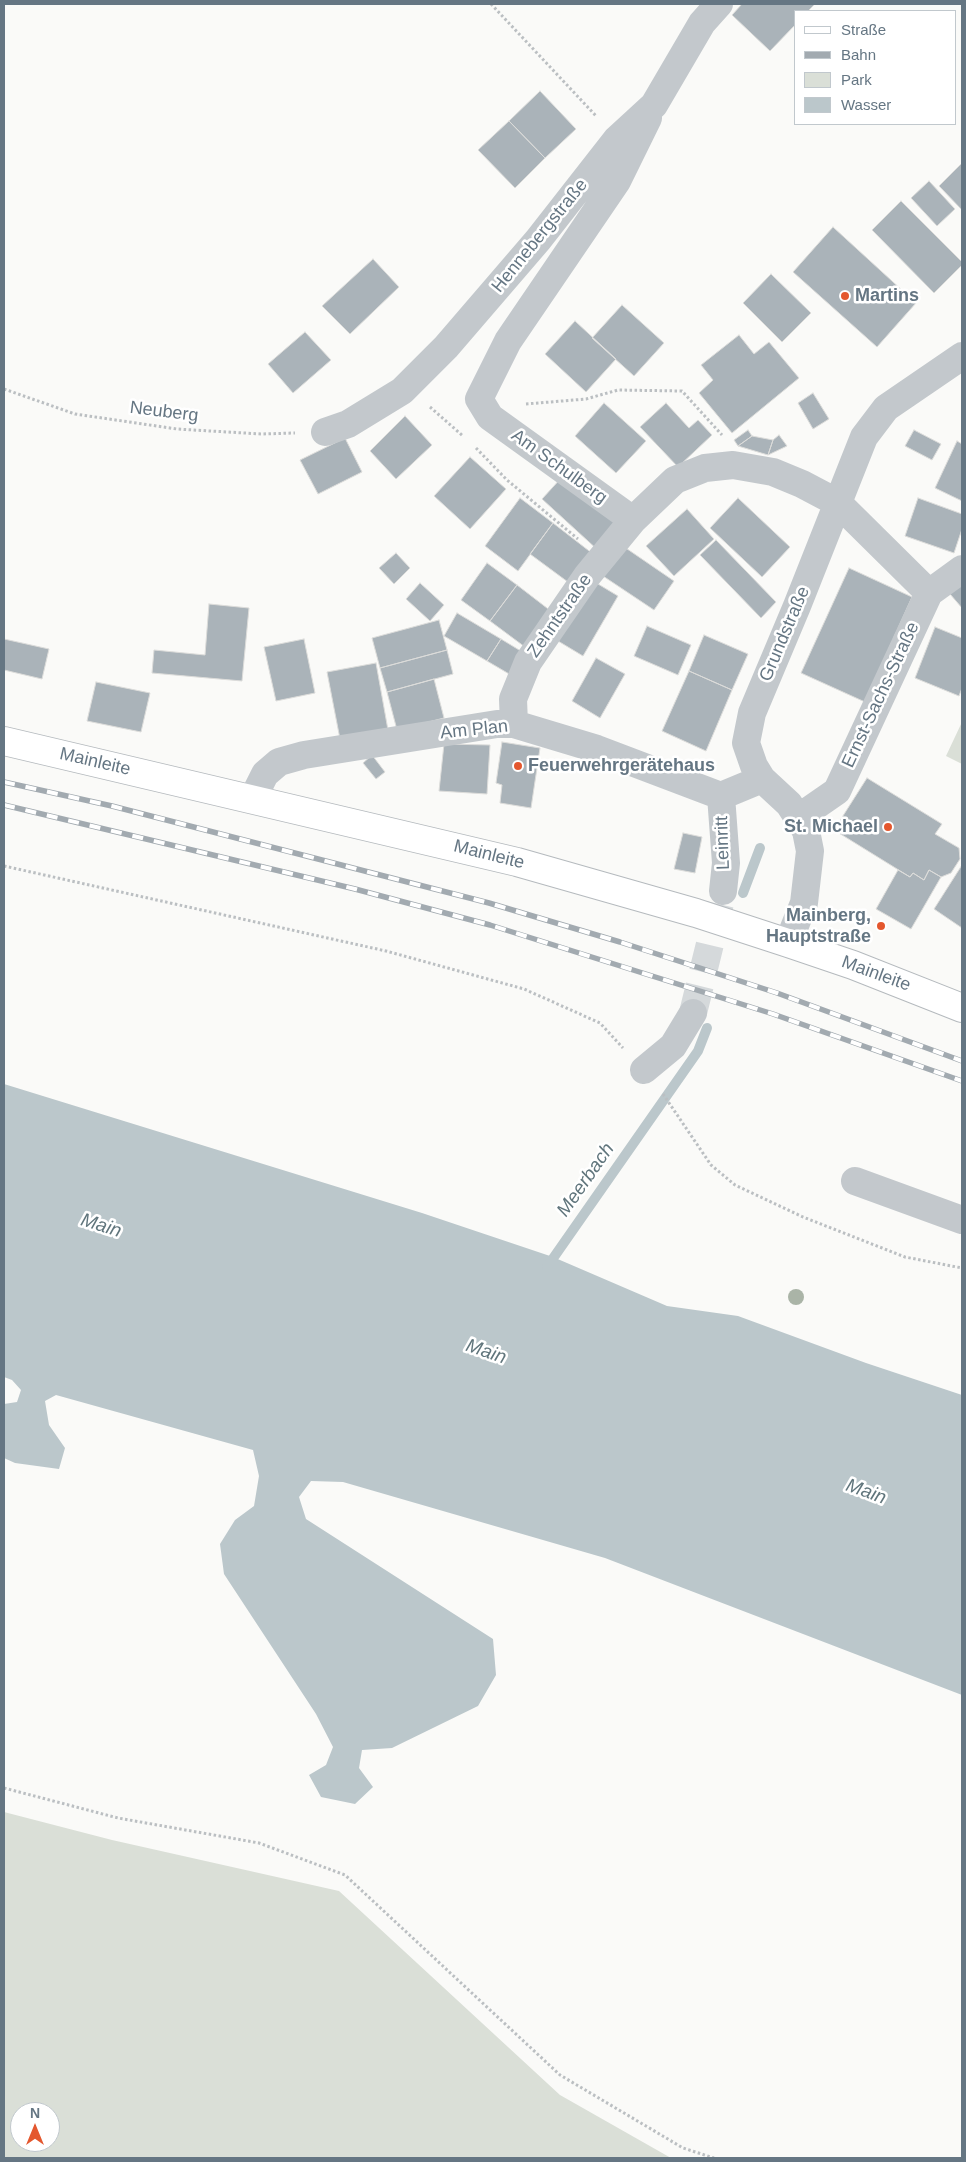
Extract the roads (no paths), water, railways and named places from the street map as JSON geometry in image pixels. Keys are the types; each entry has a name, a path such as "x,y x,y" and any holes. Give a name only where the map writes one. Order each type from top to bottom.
{"main road":[{"name":"Mainleite","path":"4,741 253,798 517,862 696,913 788,943 904,984 962,1008"}],"street":[{"name":"Hennebergstraße","path":"326,432 348,424 402,392 446,347 485,303 618,139 654,105 702,23 719,4"},
{"name":"Am Schulberg","path":"634,520 490,417 479,399 508,341 617,180 654,105"},
{"name":"Grundstraße","path":"788,943 804,903 810,851 806,832 789,804 762,779 754,766 746,743 752,713 864,437 886,408 962,356"},
{"path":"634,520 675,480 705,468 733,465 773,472 802,484 838,504 929,593"},
{"name":"Zehntstraße","path":"514,724 513,699 528,662 601,559 634,520"},
{"name":"Ernst-Sachs-Straße","path":"798,818 837,791 929,593 962,569"},
{"name":"Am Plan","path":"253,798 265,774 279,762 304,755 497,724 514,724 606,752 721,796"},
{"path":"721,796 762,779"},
{"name":"Leinritt","path":"721,796 726,862 723,891"},
{"path":"644,1070 673,1046 693,1013"},
{"path":"855,1182 962,1220"}],"water":[{"name":"Main","path":"4,1084 422,1213 553,1257 667,1306 738,1316 866,1363 962,1395 962,1695 605,1558 343,1482 311,1481 299,1497 306,1519 493,1639 496,1675 478,1706 392,1748 362,1750 359,1768 373,1787 355,1804 321,1797 309,1775 326,1765 333,1747 316,1714 224,1574 220,1544 235,1520 254,1506 259,1476 253,1450 56,1395 45,1401 49,1425 65,1448 59,1469 15,1463 4,1458 4,1404 17,1402 21,1390 12,1380 4,1377"}],"waterway":[{"name":"Meerbach","path":"743,893 760,848"},
{"name":"Meerbach","path":"547,1267 698,1051 707,1028"}],"tunnel":[{"path":"693,1013 723,891"}],"railway":[{"path":"4,782 112,806 489,903 620,942 777,993 962,1061"},
{"path":"4,805 355,889 490,925 773,1014 962,1081"}],"place":[{"name":"Martins","path":"845,296"},
{"name":"Feuerwehrgerätehaus","path":"518,766"},
{"name":"St. Michael","path":"888,827"},
{"name":"Mainberg, Hauptstraße","path":"881,926"}]}
